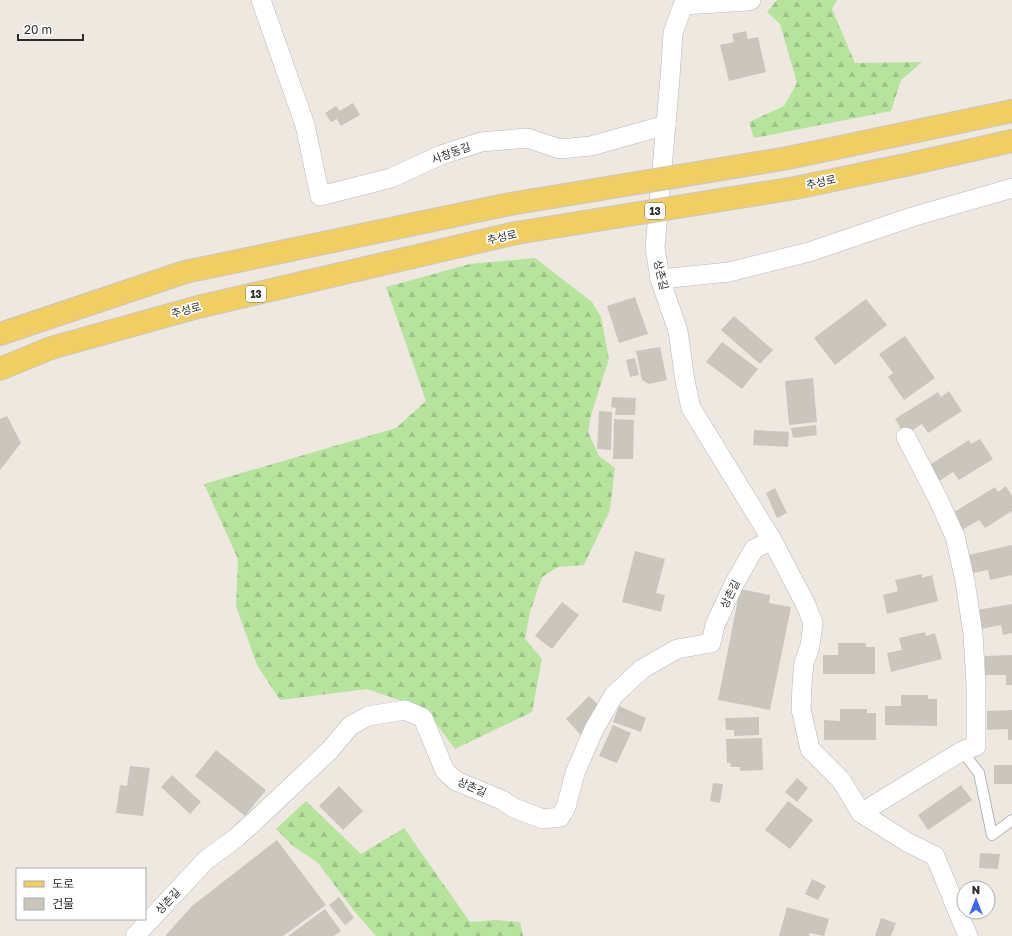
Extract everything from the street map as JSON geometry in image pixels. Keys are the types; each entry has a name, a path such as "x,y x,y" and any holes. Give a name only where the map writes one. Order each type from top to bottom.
{"main road":[{"path":"0,334 185,272 510,204 788,158 1012,111"},
{"name":"추성로","path":"0,369 51,348 198,307 516,233 795,188 1012,141"}],"street":[{"name":"사창동길","path":"261,0 305,125 320,196 391,178 441,155 481,142 527,138 560,149 591,146 666,125"},
{"path":"666,125 672,34 683,3 742,2 751,0"},
{"name":"상촌길","path":"666,125 655,248 660,279 678,331 685,381 691,408 772,540 806,605 813,623 810,646 804,663 801,709 810,749 841,780 861,813 907,842 935,856 968,936"},
{"path":"660,279 729,272 809,252 912,217 1012,188"},
{"path":"861,813 962,750 976,746 976,684 973,634 965,581 955,536 906,437"},
{"name":"상촌길","path":"135,936 206,860 236,838 259,817 330,750 350,726 368,716 405,710 423,718 445,771 456,781 502,800 514,808 543,819 560,817 566,807 575,773 594,729 614,695 642,669 677,649 711,643 715,625 734,584 754,549 772,540"}],"lane":[{"path":"962,750 979,773 992,835 1012,820"}],"green space":[{"path":"777,0 837,0 832,9 855,63 922,62 901,80 891,111 754,138 749,122 784,106 797,83 780,24 767,12"},
{"path":"535,258 592,302 601,317 609,359 591,415 588,432 599,456 615,468 610,510 584,565 558,567 542,577 530,612 525,639 542,659 532,712 455,749 426,710 367,689 280,700 257,665 236,606 238,559 204,484 396,428 426,401 386,287 470,264"},
{"path":"306,801 361,854 404,828 470,922 495,920 520,922 523,936 376,936 355,912 318,863 292,845 276,829"}],"building":[{"path":"746,31 748,39 758,37 766,72 729,81 720,45 734,42 732,34"},
{"path":"353,103 360,115 341,126 337,119 331,122 325,113 336,106 340,111"},
{"path":"635,297 648,334 619,343 607,306"},
{"path":"866,299 887,325 835,365 814,338"},
{"path":"734,316 773,350 760,364 721,330"},
{"path":"905,336 935,378 904,400 888,377 893,373 879,354"},
{"path":"722,342 758,369 742,389 706,362"},
{"path":"660,347 667,380 649,384 642,380 636,351"},
{"path":"635,358 639,375 630,377 626,360"},
{"path":"813,378 817,422 789,425 785,381"},
{"path":"949,391 962,411 928,433 922,424 905,435 895,419 938,392 941,397"},
{"path":"612,397 636,398 635,415 615,415 616,408 611,407"},
{"path":"599,411 612,412 611,450 597,449"},
{"path":"7,416 21,443 0,470 0,419"},
{"path":"614,419 634,420 633,459 613,459"},
{"path":"816,425 817,435 793,438 791,428"},
{"path":"754,430 789,432 788,447 753,445"},
{"path":"980,439 993,459 959,480 953,472 936,483 926,467 969,440 971,444"},
{"path":"1006,486 1012,496 1012,511 985,528 979,520 962,530 951,514 995,487 998,492"},
{"path":"775,488 787,513 777,518 766,493"},
{"path":"1012,545 1012,575 990,580 988,570 968,574 964,556"},
{"path":"635,551 665,559 656,593 665,595 661,612 622,602"},
{"path":"922,574 922,578 932,575 938,601 887,614 883,595 898,591 895,580"},
{"path":"740,589 770,595 769,603 791,607 770,710 718,700"},
{"path":"562,602 579,615 552,649 535,636"},
{"path":"1012,604 1012,633 1003,635 1001,625 981,629 977,610"},
{"path":"925,632 926,636 935,633 942,659 891,672 887,653 902,650 899,638"},
{"path":"838,643 866,643 866,647 875,647 875,674 823,674 823,655 838,655"},
{"path":"1012,655 1012,685 1006,685 1006,675 985,675 985,656"},
{"path":"901,695 928,695 928,699 937,699 937,726 885,725 885,706 901,706"},
{"path":"589,696 603,709 581,735 566,719"},
{"path":"619,706 646,718 641,732 613,722"},
{"path":"840,709 867,709 867,713 876,713 876,740 824,740 824,720 840,721"},
{"path":"1012,710 1012,740 1008,740 1008,729 987,730 987,711"},
{"path":"759,717 759,735 734,736 734,730 726,730 725,718"},
{"path":"613,725 631,733 617,763 599,756"},
{"path":"762,738 763,770 740,771 740,767 731,767 730,763 727,763 726,739"},
{"path":"216,750 266,790 245,816 195,776"},
{"path":"994,765 1012,765 1012,784 994,784"},
{"path":"130,766 150,768 143,816 116,813 120,785 127,786"},
{"path":"172,775 201,802 190,814 161,787"},
{"path":"797,778 808,788 797,802 785,792"},
{"path":"713,783 723,784 720,803 710,801"},
{"path":"961,785 972,800 928,830 918,815"},
{"path":"339,786 363,811 343,830 319,806"},
{"path":"788,801 813,820 790,849 765,830"},
{"path":"277,840 326,905 283,936 165,936 192,906"},
{"path":"980,853 1000,854 998,869 979,868"},
{"path":"812,879 826,886 818,900 805,894"},
{"path":"339,897 354,918 345,925 329,905"},
{"path":"787,907 829,919 824,936 810,933 809,936 779,936"},
{"path":"325,909 341,931 334,936 288,936"},
{"path":"881,918 896,923 891,936 875,936"}]}
